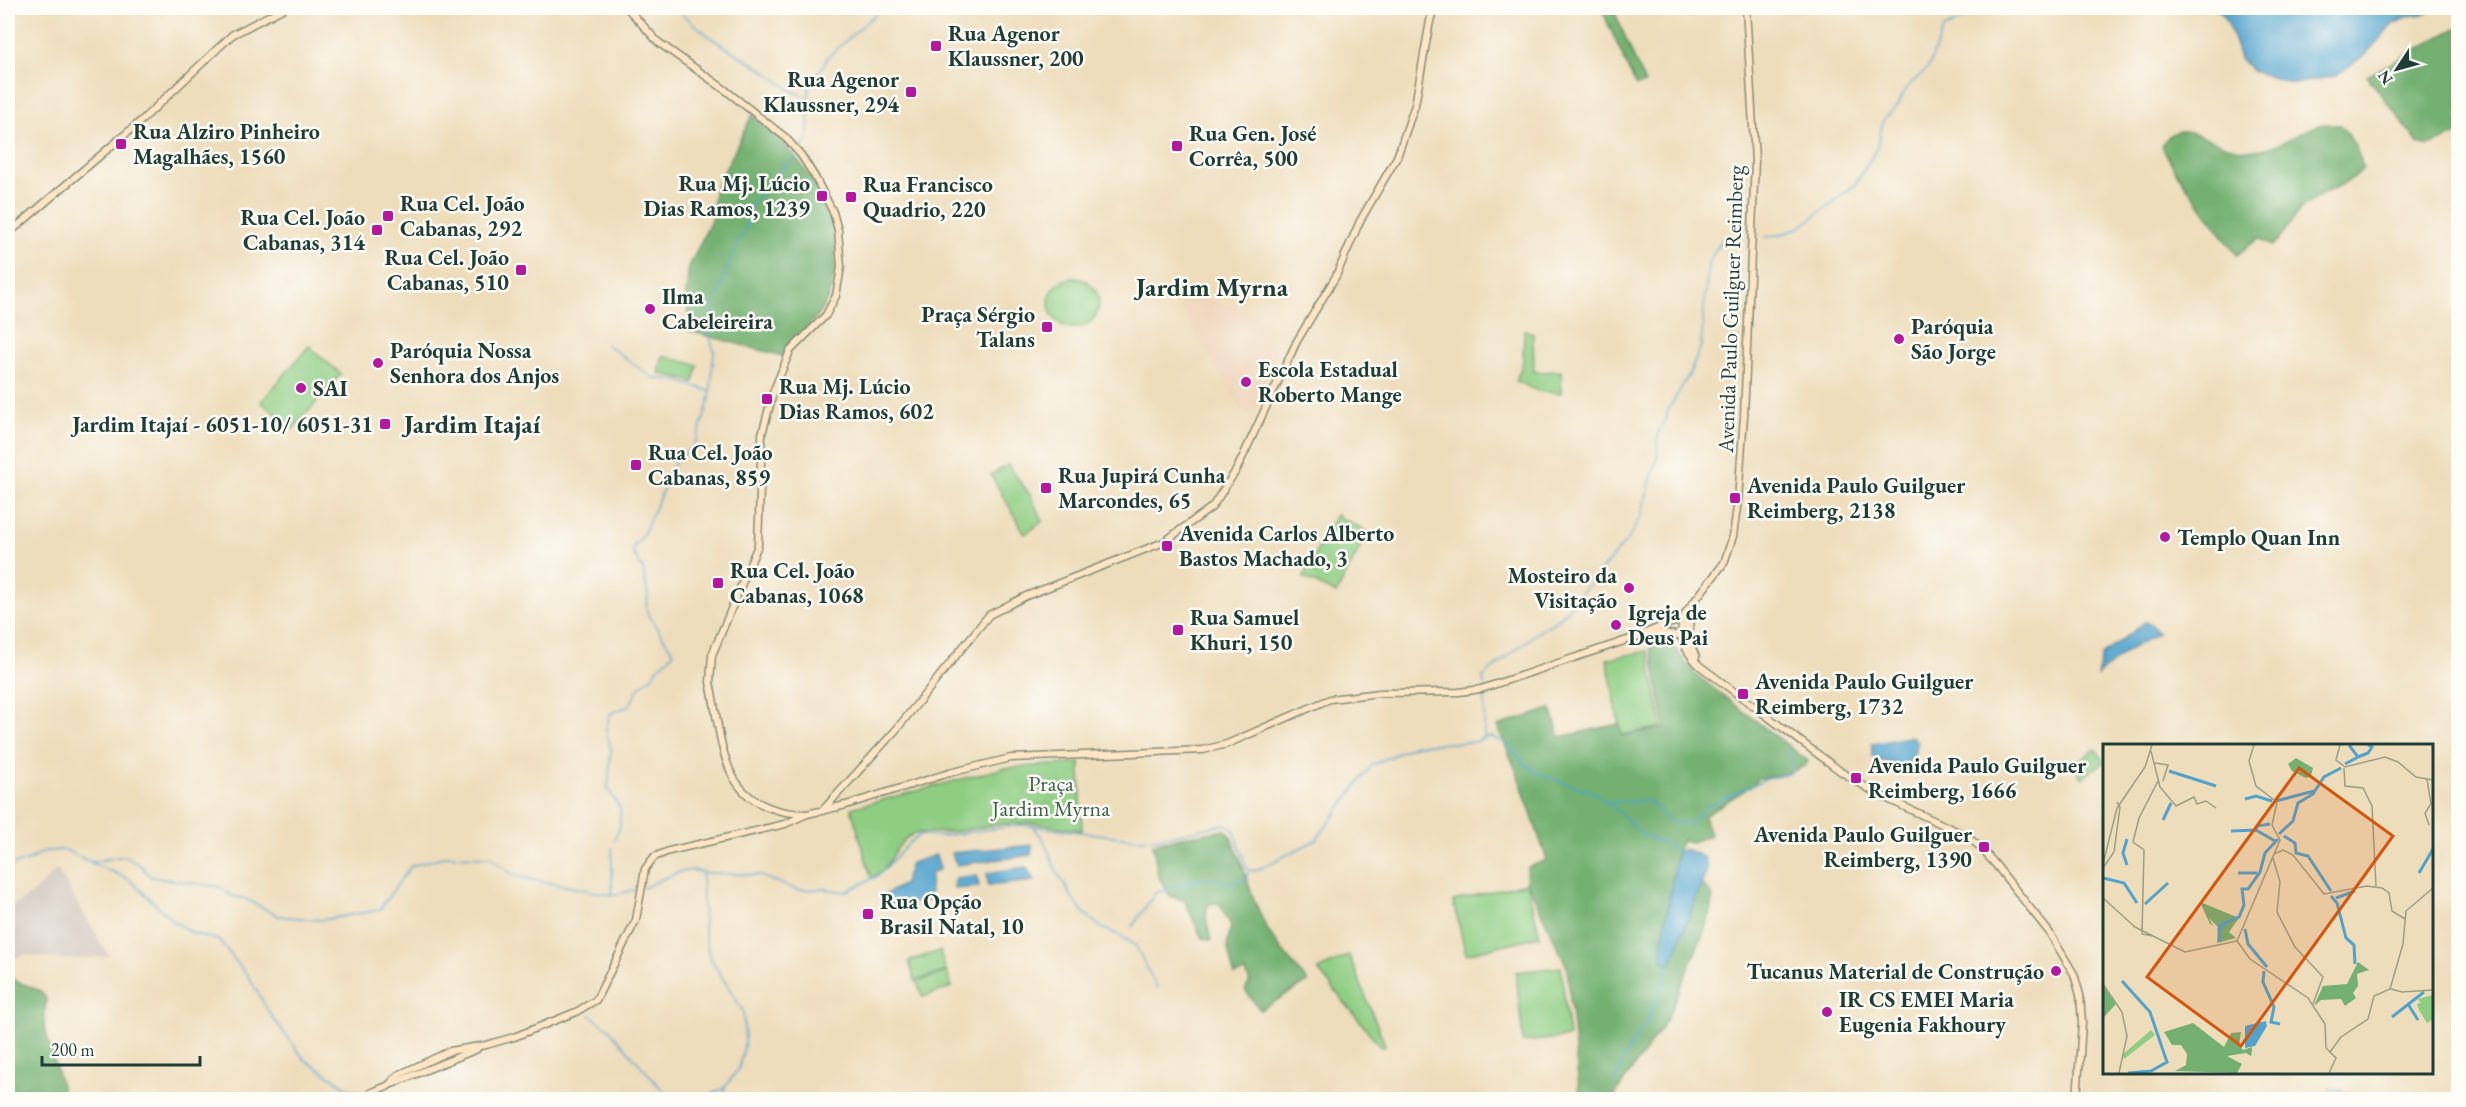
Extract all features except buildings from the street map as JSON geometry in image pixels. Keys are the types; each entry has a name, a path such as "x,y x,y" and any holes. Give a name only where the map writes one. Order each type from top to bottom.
{"main road":[{"path":"8,234 142,120 232,35 284,8"},
{"path":"627,8 658,42 765,120 796,149 822,189 838,230 841,267 836,296 826,315 796,344 785,360 774,390 762,434 758,545 712,655 710,682 724,759 730,774 750,797 763,806 791,813 821,812 949,773 1011,758 1178,752 1214,748 1330,699 1351,695 1459,692 1485,688 1681,621"},
{"path":"821,812 895,731 989,615 1026,596 1164,542 1212,507 1237,469 1297,340 1336,276 1360,221 1397,157 1415,105 1434,8"},
{"name":"Avenida Paulo Guilguer Reimberg","path":"1681,621 1724,563 1729,551 1736,517 1740,476 1755,161 1746,8"},
{"name":"Avenida Paulo Guilguer Reimberg","path":"1688,630 1694,601"},
{"path":"1681,621 1688,630 1691,648 1700,666"},
{"path":"1681,621 1682,640"},
{"path":"1682,640 1688,630"},
{"path":"1639,636 1673,634 1682,640 1700,666 1843,773 1879,795 1965,835 1979,846 2049,932 2074,974 2080,995 2082,1023 2078,1100"},
{"path":"846,787 846,805"},
{"path":"369,1097 387,1086 398,1075 450,1051 486,1046 514,1037 576,1012 597,1000 632,930 641,896 642,877 654,857 669,851 784,824 807,814"}],"shaded area":[{"name":"Escola Estadual Roberto Mange","path":"1171,290 1249,310 1256,314 1279,352 1253,415 1242,412"},
{"path":"57,869 109,956 65,960 25,955 8,960 8,909 32,894"}],"green space":[{"path":"1601,8 1613,8 1645,84 1636,86"},
{"path":"2458,27 2458,134 2429,146 2418,143 2367,76"},
{"path":"752,115 791,152 807,173 830,219 835,244 834,271 828,298 819,314 782,356 689,331 686,292 689,267 717,208 713,206 714,192"},
{"path":"2322,124 2341,125 2355,145 2363,168 2350,180 2304,206 2281,237 2271,246 2259,238 2237,255 2176,172 2162,146 2170,135 2183,131 2195,133 2231,147 2258,150 2279,144"},
{"path":"1074,278 1092,285 1099,303 1092,321 1074,328 1056,321 1049,303 1056,285"},
{"path":"1524,330 1533,333 1534,372 1561,371 1561,393 1541,392 1516,381 1523,362"},
{"name":"SAI","path":"309,346 341,374 293,429 261,402"},
{"path":"663,356 698,365 694,382 659,373"},
{"path":"1008,465 1030,495 1043,521 1025,534 991,475"},
{"path":"1336,515 1368,532 1336,594 1303,577"},
{"path":"1665,642 1674,647 1695,674 1808,761 1806,765 1788,773 1757,778 1754,784 1704,816 1710,835 1692,842 1682,840 1677,852 1663,938 1662,959 1670,966 1702,884 1713,896 1708,922 1667,1019 1612,1099 1580,1099 1567,967 1526,880 1528,867 1547,860 1516,770 1497,726 1551,709 1560,737 1619,724 1622,736 1665,728 1650,644"},
{"path":"1648,651 1662,727 1621,735 1607,659"},
{"path":"2096,749 2103,760 2103,763 2082,778 2073,765"},
{"name":"Praça Jardim Myrna","path":"1080,763 1082,830 1022,823 915,834 900,845 884,869 871,877 851,808 1004,768"},
{"path":"1226,830 1235,847 1266,927 1308,982 1260,1010 1245,990 1250,982 1246,972 1234,975 1227,945 1231,926 1219,903 1208,904 1206,917 1211,941 1202,938 1184,900 1170,896 1158,875 1153,844"},
{"path":"1527,883 1540,936 1466,954 1453,901"},
{"path":"940,951 946,971 915,981 909,961"},
{"path":"1349,955 1385,1045 1381,1047 1318,970"},
{"path":"1561,967 1569,1037 1523,1042 1516,972"},
{"path":"947,972 952,987 923,997 917,982"},
{"path":"8,978 41,991 46,999 44,1026 65,1099 8,1099"}],"water":[{"path":"2217,8 2435,8 2427,13 2409,16 2392,25 2366,54 2335,76 2294,84 2252,71 2240,58 2228,23"},
{"path":"2145,622 2152,625 2158,633 2127,651 2097,676 2102,655"},
{"path":"1912,736 1918,742 1913,756 1905,767 1878,760 1872,756 1872,744"},
{"path":"1032,845 1031,855 957,865 951,853"},
{"path":"1685,849 1705,858 1707,870 1670,966 1662,959 1663,938 1677,852"},
{"path":"936,855 940,869 931,873 929,900 891,908 884,895 904,884 911,863"},
{"path":"1026,867 1035,881 988,886 987,873"},
{"path":"977,875 979,887 954,889 955,878"}],"waterway":[{"path":"675,8 711,38 765,71 789,89 809,99"},
{"path":"799,151 808,140 809,88 829,56 882,8"},
{"path":"1766,237 1783,234 1802,226 1855,185 1876,150 1884,119 1898,106 1905,89 1928,68 1943,29 1985,8"},
{"path":"614,841 620,826 620,808 608,789 611,749 606,729 610,714 631,703 639,687 653,676 656,670 674,653 648,615 646,607 648,596 643,569 633,553 633,547 642,537 675,462 694,445 699,433 710,398 714,350 708,331 733,253 746,229 750,206 796,155"},
{"path":"1484,685 1483,677 1535,634 1559,619 1629,538 1641,516 1658,454 1658,432 1690,373 1701,346 1708,264 1721,240 1728,239"},
{"path":"606,344 653,378 675,380 709,391"},
{"path":"1484,738 1485,689"},
{"path":"643,888 676,873 691,870 707,873 758,875 797,890 826,889 845,892 878,876 910,842 920,835 943,836 1021,825 1156,839 1226,824 1234,830 1247,869 1255,871 1316,840 1372,765 1416,745 1475,742 1491,737 1508,744 1523,762 1539,774 1593,792 1643,835 1672,847 1677,854"},
{"path":"1607,802 1649,801 1672,823 1690,823 1707,807 1763,780 1791,773 1794,769 1786,750"},
{"path":"1034,827 1043,839 1057,872 1073,899 1084,913 1102,928 1136,946 1157,988"},
{"path":"612,848 612,895"},
{"path":"8,866 27,861 45,851 65,850 91,862 125,856 140,865 151,877 220,887 232,896 246,899 279,916 322,920 379,910 411,866 447,856 491,857 514,876 612,895 639,889"},
{"path":"92,863 129,879 172,920 192,933 219,940 250,979 270,1014 304,1059 348,1088 366,1094"},
{"path":"700,1100 724,1088 739,1068 745,1042 743,1011 709,956 704,929 702,872"},
{"path":"1132,927 1155,893 1202,878 1242,881 1249,872"},
{"path":"1615,1083 1625,1055 1647,1022 1670,965"},
{"path":"590,1015 609,1029 674,1100"},
{"path":"724,1089 728,1100"},
{"path":"2329,1089 2341,1090 2353,1100"},
{"path":"371,1096 382,1100"}],"place":[{"name":"Rua Agenor Klaussner, 200","path":"936,46"},
{"name":"Rua Agenor Klaussner, 294","path":"911,92"},
{"name":"Rua Alziro Pinheiro Magalhães, 1560","path":"121,144"},
{"name":"Rua Gen. José Corrêa, 500","path":"1177,146"},
{"name":"Rua Mj. Lúcio Dias Ramos, 1239","path":"822,196"},
{"name":"Rua Francisco Quadrio, 220","path":"851,197"},
{"name":"Rua Cel. João Cabanas, 292","path":"388,216"},
{"name":"Rua Cel. João Cabanas, 314","path":"377,230"},
{"name":"Rua Cel. João Cabanas, 510","path":"521,270"},
{"name":"Ilma Cabeleireira","path":"650,309"},
{"name":"Praça Sérgio Talans","path":"1047,327"},
{"name":"Paróquia São Jorge","path":"1899,339"},
{"name":"Paróquia Nossa Senhora dos Anjos","path":"378,363"},
{"name":"Escola Estadual Roberto Mange","path":"1246,382"},
{"name":"SAI","path":"301,388"},
{"name":"Rua Mj. Lúcio Dias Ramos, 602","path":"767,399"},
{"name":"Jardim Itajaí - 6051-10/ 6051-31","path":"385,424"},
{"name":"Rua Cel. João Cabanas, 859","path":"636,465"},
{"name":"Rua Jupirá Cunha Marcondes, 65","path":"1046,488"},
{"name":"Avenida Paulo Guilguer Reimberg, 2138","path":"1735,498"},
{"name":"Templo Quan Inn","path":"2165,537"},
{"name":"Avenida Carlos Alberto Bastos Machado, 3","path":"1167,546"},
{"name":"Rua Cel. João Cabanas, 1068","path":"718,583"},
{"name":"Mosteiro da Visitação","path":"1629,588"},
{"name":"Igreja de Deus Pai","path":"1616,625"},
{"name":"Rua Samuel Khuri, 150","path":"1178,630"},
{"name":"Avenida Paulo Guilguer Reimberg, 1732","path":"1743,694"},
{"name":"Avenida Paulo Guilguer Reimberg, 1666","path":"1856,778"},
{"name":"Avenida Paulo Guilguer Reimberg, 1390","path":"1984,847"},
{"name":"Rua Opção Brasil Natal, 10","path":"868,914"},
{"name":"Tucanus Material de Construção","path":"2056,971"},
{"name":"IR CS EMEI Maria Eugenia Fakhoury","path":"1827,1012"}],"district":[{"name":"Jardim Myrna","path":"1212,287"},
{"name":"Jardim Itajaí","path":"472,424"}]}
